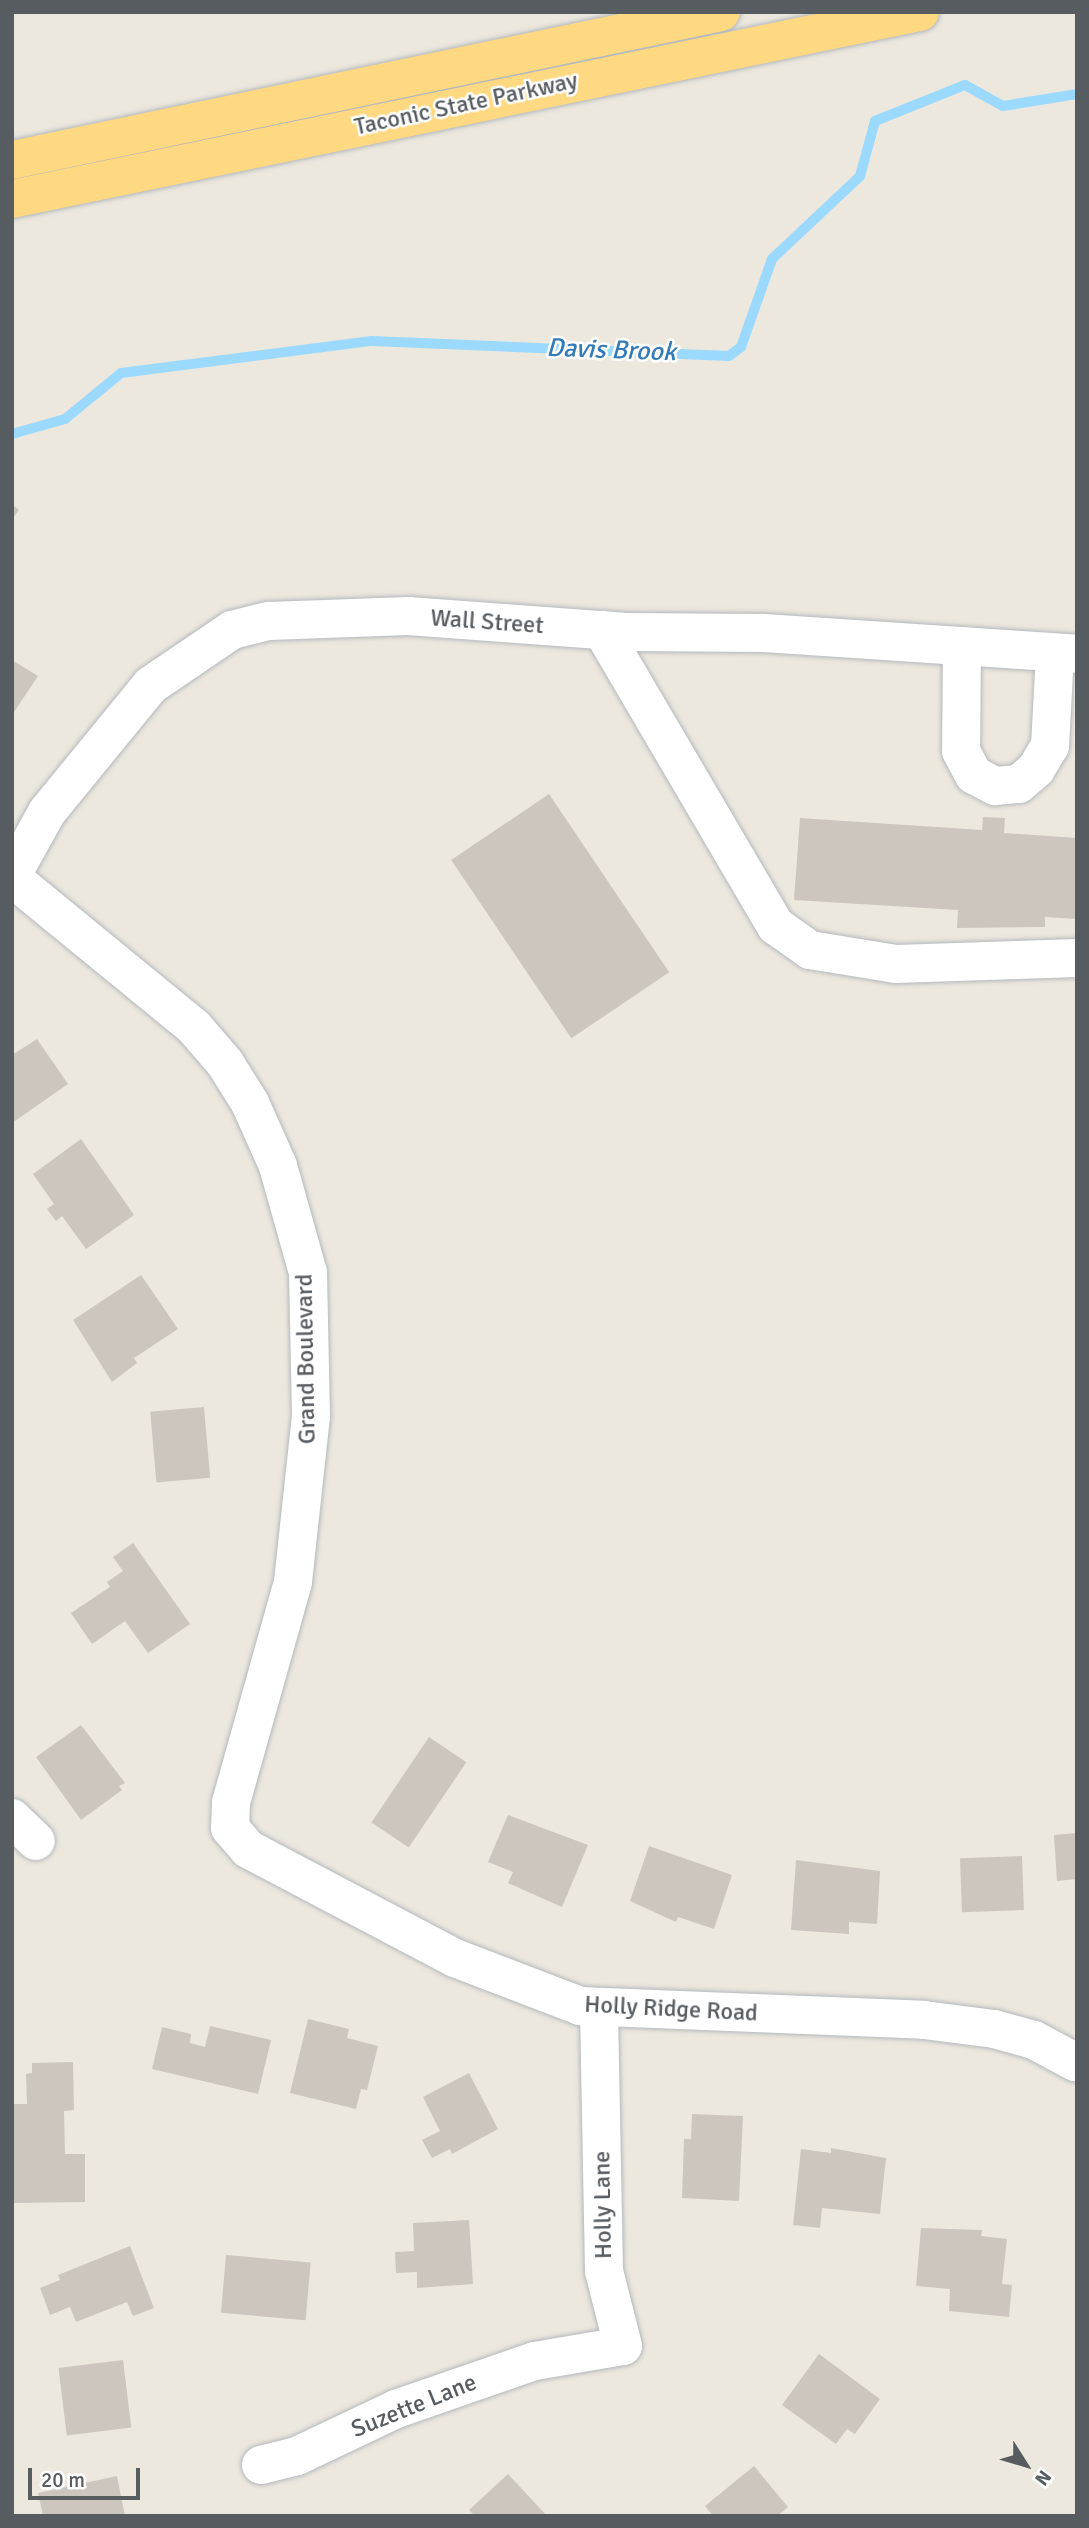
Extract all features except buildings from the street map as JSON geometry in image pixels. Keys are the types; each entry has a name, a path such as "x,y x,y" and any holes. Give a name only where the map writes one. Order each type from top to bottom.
{"highway":[{"name":"Taconic State Parkway","path":"12,160 722,12"},
{"name":"Taconic State Parkway","path":"12,199 920,12"}],"street":[{"name":"Wall Street","path":"12,876 47,812 151,685 232,630 269,621 408,616 602,630 764,632 1066,654"},
{"path":"602,630 776,926 810,950 896,964 1077,958"},
{"path":"962,646 961,751 974,775 995,786 1019,784 1037,769 1050,746 1066,654"},
{"name":"Grand Boulevard","path":"12,876 194,1027 225,1063 250,1103 278,1166 308,1273 311,1416 293,1582 237,1778"},
{"name":"Holly Ridge Road","path":"237,1778 230,1828 248,1849 455,1958 580,2006 924,2020 1021,2036 1074,2062"},
{"name":"Holly Lane","path":"569,2352 623,2346 604,2271 599,2007"},
{"name":"Suzette Lane","path":"261,2465 298,2456 396,2409 569,2352"}],"waterway":[{"name":"Davis Brook","path":"12,434 65,419 121,373 372,341 729,356 741,347 772,259 860,176 875,121 965,85 1003,106 1077,94"}]}
